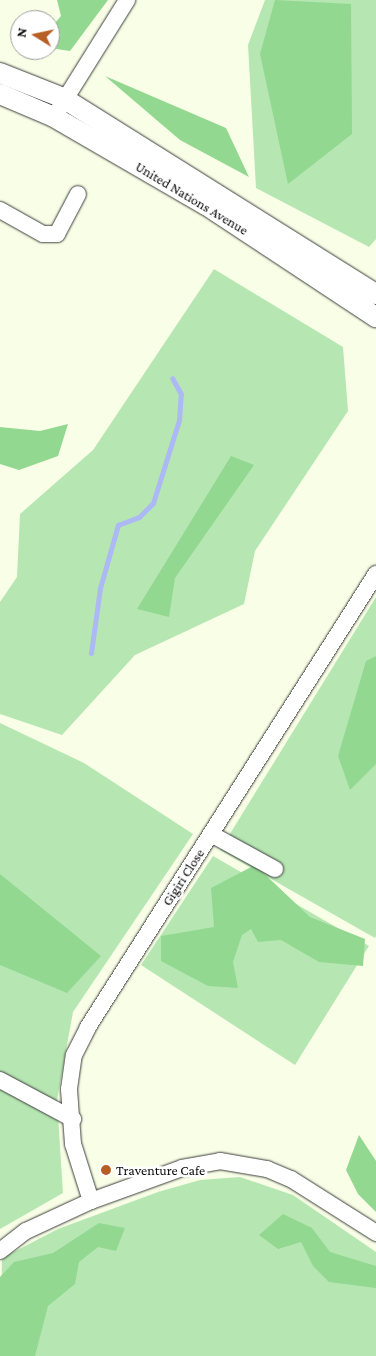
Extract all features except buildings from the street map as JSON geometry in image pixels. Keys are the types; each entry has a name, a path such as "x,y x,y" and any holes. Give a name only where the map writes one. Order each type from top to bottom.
{"street":[{"path":"54,117 63,98 128,0"},
{"name":"United Nations Avenue","path":"0,73 63,98 376,294"},
{"name":"United Nations Avenue","path":"0,94 54,117 206,205 376,317"},
{"path":"0,210 43,234 57,234 78,194"},
{"name":"Gigiri Close","path":"91,1201 73,1144 73,1120 69,1089 74,1055 88,1027 376,574"},
{"path":"211,834 275,869"},
{"path":"0,1080 73,1120"},
{"path":"0,1251 26,1231 91,1201 182,1168 239,1163 291,1179 376,1233"}],"green space":[{"path":"57,0 108,0 70,51 60,50 60,10"},
{"path":"265,0 376,0 376,239 369,247 256,188 248,45"},
{"path":"275,0 351,4 352,134 288,184 260,54"},
{"path":"105,76 226,128 249,177 180,140"},
{"path":"214,269 343,347 348,411 255,551 244,604 135,655 62,735 0,714 0,602 17,577 20,514 93,450"},
{"path":"68,424 58,456 19,470 0,464 0,427 40,431"},
{"path":"231,456 254,465 175,578 169,617 137,609"},
{"path":"376,597 376,936 375,938 220,850"},
{"path":"376,656 376,764 350,790 338,756 366,661"},
{"path":"0,723 84,763 193,834 73,1012 57,1100 63,1193 0,1229"},
{"path":"213,856 369,946 295,1065 141,965"},
{"path":"255,865 310,917 365,939 363,966 319,962 281,940 258,942 251,929 242,935 233,962 238,988 208,986 161,961 161,936 214,927 211,888"},
{"path":"0,874 101,956 67,993 0,965"},
{"path":"359,1135 376,1161 376,1212 358,1194 346,1170"},
{"path":"240,1177 293,1195 376,1252 376,1356 0,1356 2,1258 58,1229 158,1192 200,1180"},
{"path":"283,1214 312,1228 330,1252 376,1266 376,1288 329,1282 313,1266 301,1242 278,1249 259,1235"},
{"path":"99,1223 125,1228 116,1251 98,1247 79,1262 75,1284 48,1306 35,1356 0,1356 0,1277 14,1262 53,1253"}],"waterway":[{"path":"91,653 100,588 118,525 139,517 153,503 179,420 181,394 172,378"}],"place":[{"name":"Traventure Cafe","path":"106,1170"}]}
